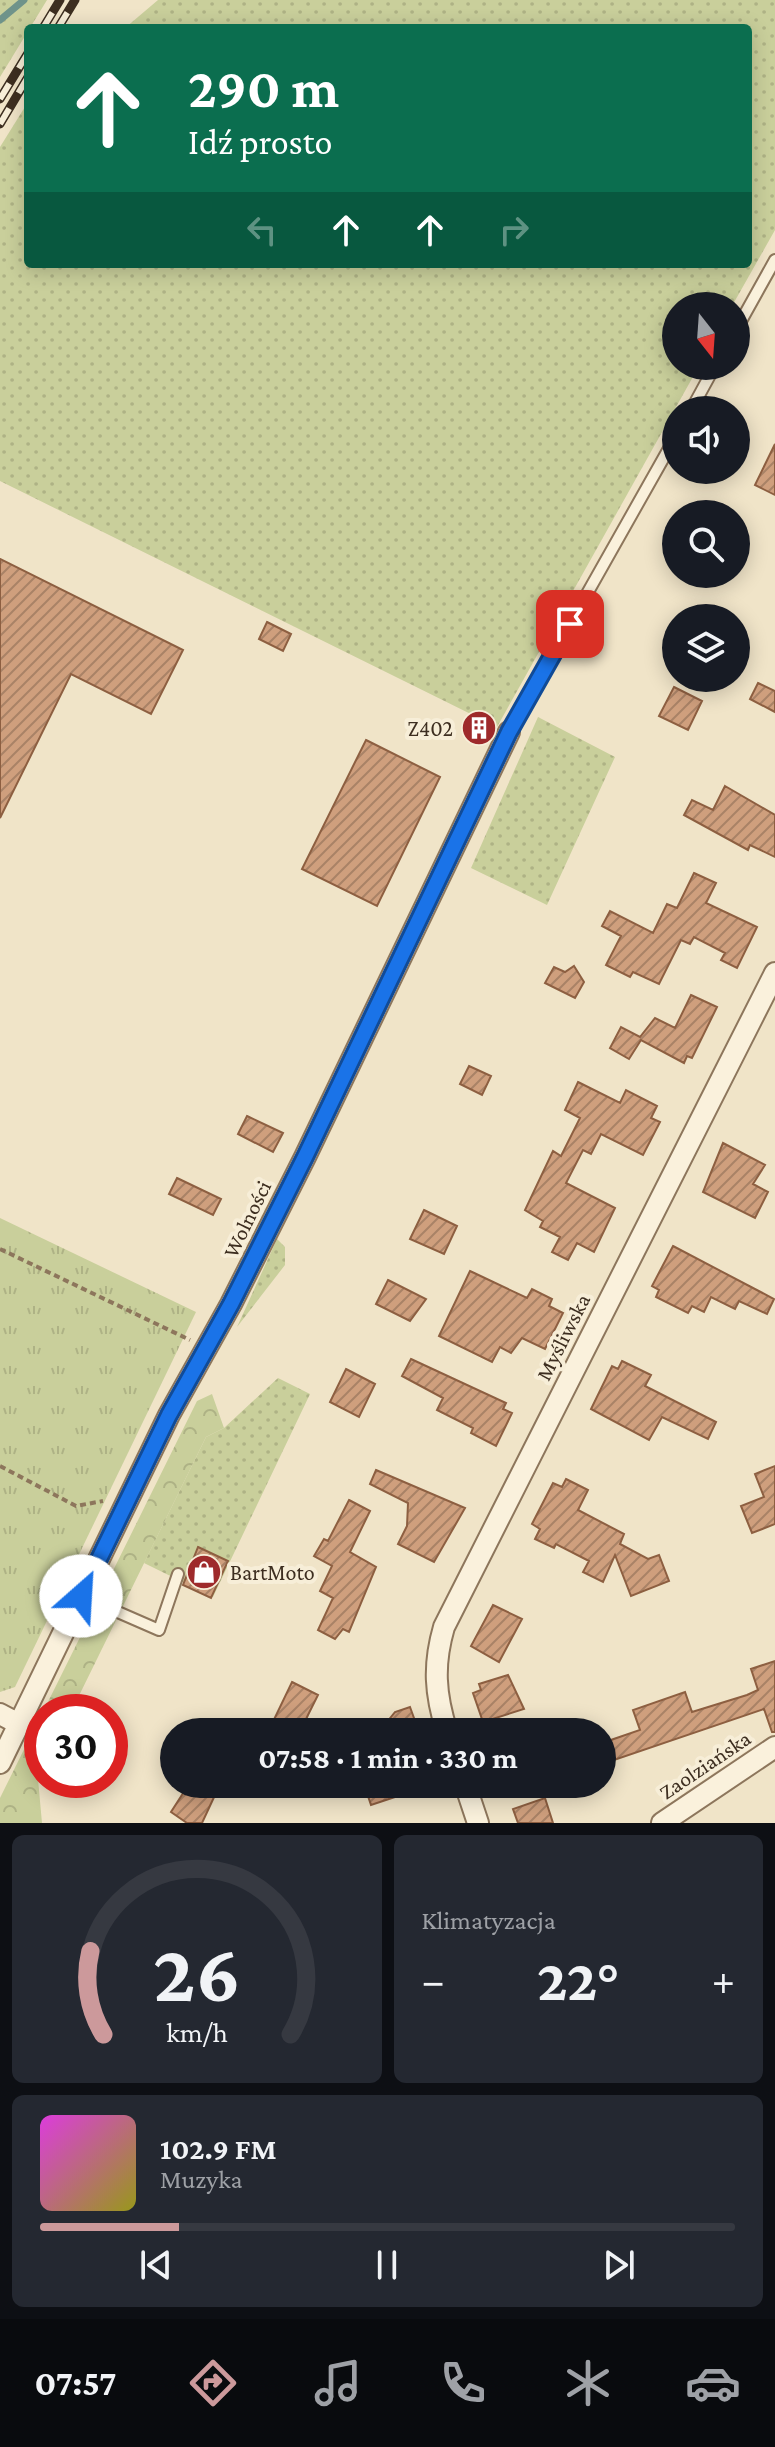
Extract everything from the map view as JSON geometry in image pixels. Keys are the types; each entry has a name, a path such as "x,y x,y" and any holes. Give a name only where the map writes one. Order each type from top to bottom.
{"street":[{"name":"Wolności","path":"0,1763 169,1415 231,1304 305,1157 509,732"},
{"name":"Myśliwska","path":"443,1718 434,1668 444,1627 775,973"},
{"path":"0,1714 19,1724"},
{"name":"Zaolziańska","path":"662,1823 775,1747"},
{"path":"470,1798 478,1823"}],"lane":[{"path":"750,305 775,260"},
{"path":"509,732 662,461"},
{"path":"81,1596 159,1630 178,1574"}],"path":[{"path":"0,1249 192,1341"},
{"path":"0,1466 76,1506 110,1500"}],"green space":[{"path":"0,0 47,0 32,24 24,24 24,38 0,77"},
{"path":"158,0 775,0 775,230 740,292 662,292 662,380 691,380 682,396 662,396 662,432 497,727 0,481 0,147 24,108 24,268 752,268 752,24 130,24"},
{"path":"538,717 615,757 547,905 471,868"},
{"path":"0,1218 196,1312 15,1687 0,1692"},
{"path":"277,1239 285,1247 285,1265 237,1327"},
{"path":"278,1378 310,1394 213,1597 144,1563 206,1437 224,1428"},
{"path":"212,1394 224,1428 206,1437 80,1694 52,1694 197,1401"},
{"path":"24,1749 24,1798 40,1798 42,1823 0,1823 0,1798"}],"building":[{"path":"775,444 775,495 755,485"},
{"path":"0,559 183,650 151,714 71,674 0,818"},
{"path":"267,622 291,634 283,651 259,639"},
{"path":"758,683 775,691 775,712 750,699"},
{"path":"671,692 684,692 702,701 688,730 659,716"},
{"path":"366,740 440,777 377,906 302,869"},
{"path":"725,786 775,815 775,857 750,845 748,850 684,815 692,800 713,810"},
{"path":"694,873 716,883 706,903 757,927 737,968 721,960 725,953 694,937 690,944 681,940 659,984 633,972 630,977 606,965 621,936 602,926 610,911 653,933 667,904 677,908"},
{"path":"574,966 584,982 575,998 545,983 554,967 565,972"},
{"path":"691,995 717,1007 692,1058 687,1056 684,1063 641,1040 629,1059 610,1048 621,1027 640,1037 655,1018 675,1028"},
{"path":"469,1066 491,1076 482,1095 460,1084"},
{"path":"578,1082 620,1103 626,1090 657,1106 651,1118 660,1122 643,1155 601,1134 591,1154 583,1150 566,1183 615,1208 594,1252 577,1243 568,1260 552,1252 560,1237 540,1227 543,1221 525,1210 553,1151 561,1156 580,1118 565,1110"},
{"path":"247,1116 283,1133 273,1152 238,1134"},
{"path":"723,1143 765,1165 753,1184 768,1192 755,1218 703,1192"},
{"path":"177,1178 221,1199 213,1215 169,1194"},
{"path":"424,1210 457,1226 444,1254 410,1239"},
{"path":"673,1246 774,1299 767,1314 739,1301 735,1309 711,1297 704,1312 692,1306 688,1313 656,1297 659,1290 652,1286"},
{"path":"470,1271 527,1298 532,1289 552,1299 549,1306 563,1313 545,1349 522,1338 511,1353 500,1347 492,1362 439,1336"},
{"path":"388,1280 426,1299 410,1321 376,1304"},
{"path":"411,1359 506,1403 503,1409 512,1413 496,1446 471,1433 473,1428 437,1410 443,1398 402,1376"},
{"path":"622,1361 651,1375 645,1386 716,1422 708,1439 662,1417 649,1440 591,1409 612,1366 618,1369"},
{"path":"346,1369 375,1384 359,1417 330,1402"},
{"path":"775,1466 775,1524 752,1533 741,1506 764,1497 755,1474"},
{"path":"376,1470 465,1508 434,1562 398,1544 407,1526 408,1503 370,1484"},
{"path":"566,1479 588,1490 578,1510 624,1534 620,1544 648,1559 659,1555 669,1581 631,1596 615,1555 603,1582 583,1572 589,1561 556,1544 554,1548 535,1539 540,1529 532,1524 553,1483 562,1487"},
{"path":"349,1500 370,1511 350,1552 376,1567 349,1632 343,1629 335,1639 318,1630 333,1598 320,1591 332,1566 314,1556 324,1539 328,1541"},
{"name":"BartMoto","path":"198,1547 228,1561 211,1598 183,1585"},
{"path":"493,1605 522,1619 499,1662 471,1646"},
{"path":"775,1661 775,1732 772,1732 764,1709 616,1759 616,1738 640,1730 633,1710 685,1692 692,1712 747,1695 758,1690 751,1669"},
{"path":"508,1675 524,1709 496,1718 482,1718 473,1693 481,1690 479,1684"},
{"path":"292,1682 318,1695 307,1718 275,1718"},
{"path":"410,1707 414,1718 390,1718 395,1712"},
{"path":"180,1798 214,1798 202,1823 187,1823 171,1812"},
{"path":"369,1798 392,1798 371,1805"},
{"path":"545,1798 553,1823 518,1823 513,1809"}],"waterway":[{"path":"0,20 24,0"}],"railway":[{"path":"45,24 60,0"},
{"path":"60,24 75,0"},
{"path":"0,99 24,60"},
{"path":"0,124 24,84"}],"place":[{"name":"Z402","path":"479,728"},
{"name":"BartMoto","path":"204,1572"}],"route":[{"path":"81,1596 169,1415 231,1304 305,1157 509,732 570,624"}]}
